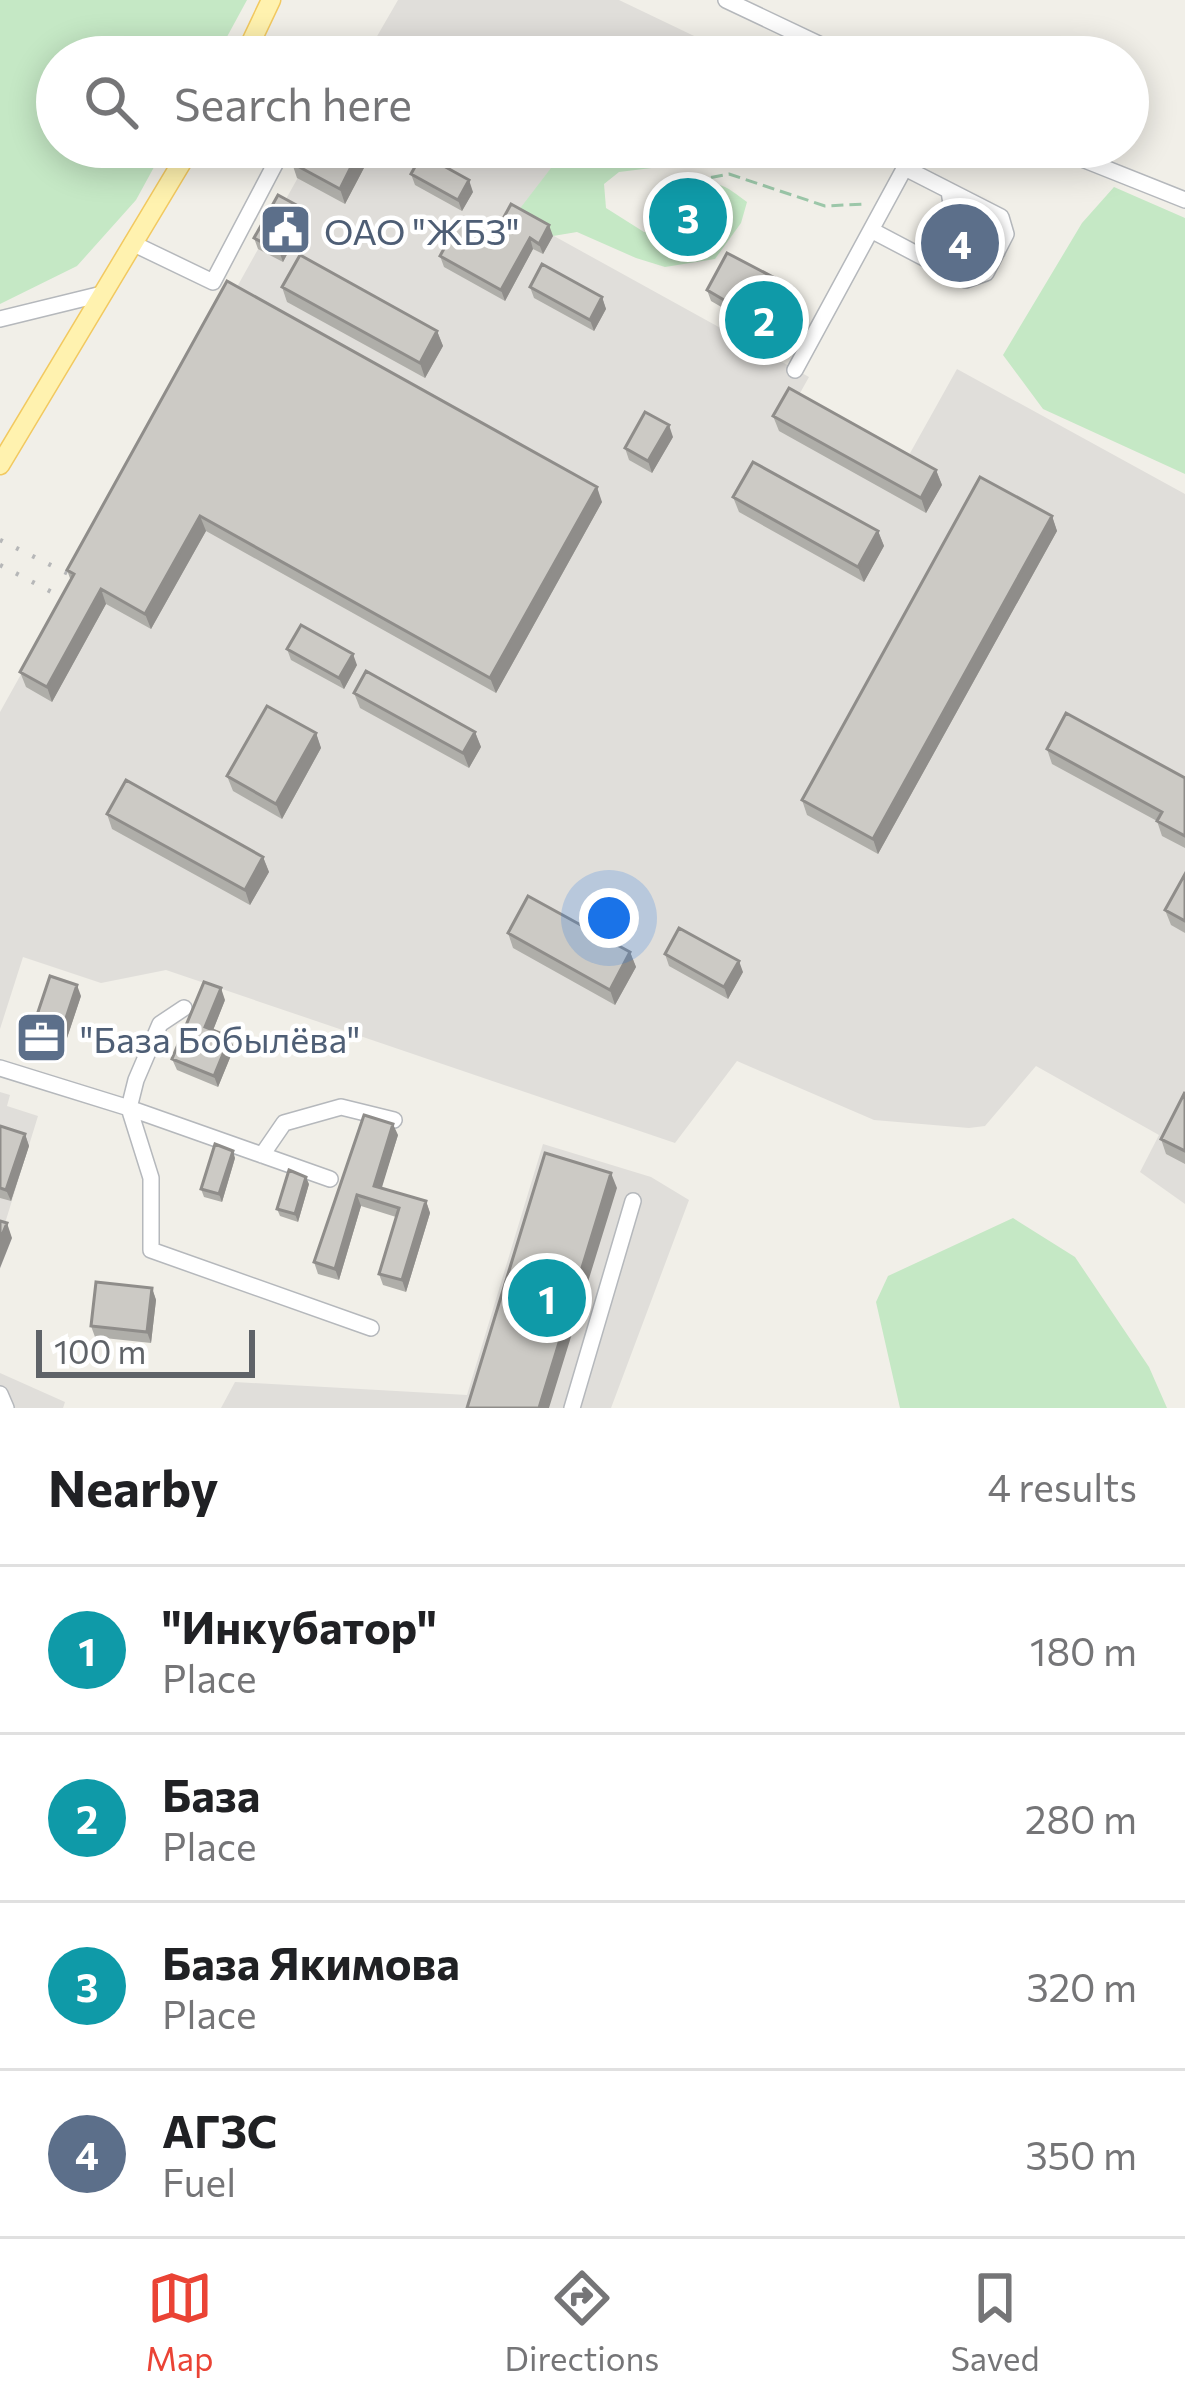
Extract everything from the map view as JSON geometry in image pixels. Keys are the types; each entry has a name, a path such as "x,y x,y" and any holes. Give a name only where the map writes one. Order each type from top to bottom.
{"main road":[{"path":"254,36 271,0"},
{"path":"0,465 178,168"}],"street":[{"path":"726,0 802,36"},
{"path":"132,243 213,282 273,168"},
{"path":"795,370 904,168 1000,217 1006,234 986,273 966,280 871,230"},
{"path":"1105,168 1185,200"},
{"path":"950,191 956,229 997,252"},
{"path":"0,319 102,294"},
{"path":"184,1008 160,1024 129,1108 151,1178 151,1250 371,1328"},
{"path":"0,1068 330,1179"},
{"path":"262,1154 284,1123 341,1107 394,1120"},
{"path":"572,1408 633,1201"},
{"path":"0,1394 6,1408"}],"path":[{"path":"658,188 729,174 825,206 885,204"}],"shaded area":[{"path":"398,0 619,0 694,36 377,36"},
{"path":"303,168 551,168 516,215 809,377 795,402 904,464 957,369 1185,494 1185,1204 1140,1172 1159,1135 1036,1066 985,1126 969,1128 874,1120 737,1061 675,1143 166,970 101,983 23,957 0,1029 0,712"},
{"path":"0,1092 10,1095 7,1106 38,1116 2,1233 12,1238 0,1269"},
{"path":"543,1144 651,1177 689,1200 611,1408 221,1408 235,1382 467,1395"},
{"path":"0,1373 65,1402 63,1408 0,1408"}],"green space":[{"path":"0,0 247,0 227,36 36,36 36,168 154,168 136,200 77,266 0,304"},
{"path":"551,168 652,168 619,172 604,184 606,208 644,232 672,228 689,236 687,197 704,186 718,184 747,202 741,223 715,259 665,267 577,232 553,236 515,215"},
{"path":"1114,187 1185,218 1185,474 1043,409 1003,355 1082,223"},
{"path":"1013,1218 1075,1257 1149,1367 1167,1408 900,1408 876,1302 888,1276"}],"building":[{"path":"301,168 350,168 340,189"},
{"path":"414,168 447,168 469,180 458,200 411,174"},
{"path":"682,186 700,194 685,225 668,217"},
{"path":"278,195 302,208 279,251 254,238"},
{"path":"511,204 549,225 539,244 530,238 501,290 440,256 459,221 492,239"},
{"path":"727,253 792,287 770,327 707,290"},
{"path":"300,255 437,331 420,363 282,287"},
{"path":"542,264 602,297 590,320 530,287"},
{"path":"227,281 597,487 490,678 200,516 145,614 101,589 47,687 20,672 74,574 67,570"},
{"path":"789,388 936,470 921,498 773,416"},
{"path":"645,412 669,425 648,461 625,448"},
{"path":"753,462 878,531 858,567 733,497"},
{"path":"980,477 1052,516 873,839 802,800"},
{"path":"301,625 353,654 339,678 287,649"},
{"path":"366,671 475,732 463,753 354,693"},
{"path":"267,706 316,733 276,804 227,776"},
{"path":"1066,713 1185,778 1185,836 1157,821 1162,812 1047,749"},
{"path":"126,780 263,857 245,890 107,814"},
{"path":"1185,874 1185,921 1165,910"},
{"path":"528,896 630,952 610,990 508,933"},
{"path":"679,928 739,961 724,987 665,954"},
{"path":"50,976 77,985 55,1051 28,1042"},
{"path":"204,982 221,988 205,1027 230,1037 214,1076 172,1059"},
{"path":"1185,1092 1185,1151 1161,1139"},
{"path":"364,1115 393,1124 374,1186 426,1201 402,1280 379,1274 399,1208 357,1195 335,1269 314,1262"},
{"path":"0,1126 25,1134 6,1190 0,1188"},
{"path":"215,1144 233,1151 219,1194 201,1189"},
{"path":"545,1153 611,1173 539,1408 467,1408"},
{"path":"289,1170 306,1177 295,1214 277,1209"},
{"path":"96,1282 152,1288 147,1332 91,1326"}],"railway":[{"path":"0,540 77,578"},
{"path":"0,565 65,599"}],"place":[{"name":"База Якимова","path":"688,217"},
{"name":"ОАО \"ЖБЗ\"","path":"285,230"},
{"name":"АГЗС","path":"960,243"},
{"name":"База","path":"764,320"},
{"name":"\"База Бобылёва\"","path":"41,1038"},
{"name":"\"Инкубатор\"","path":"547,1298"}]}
